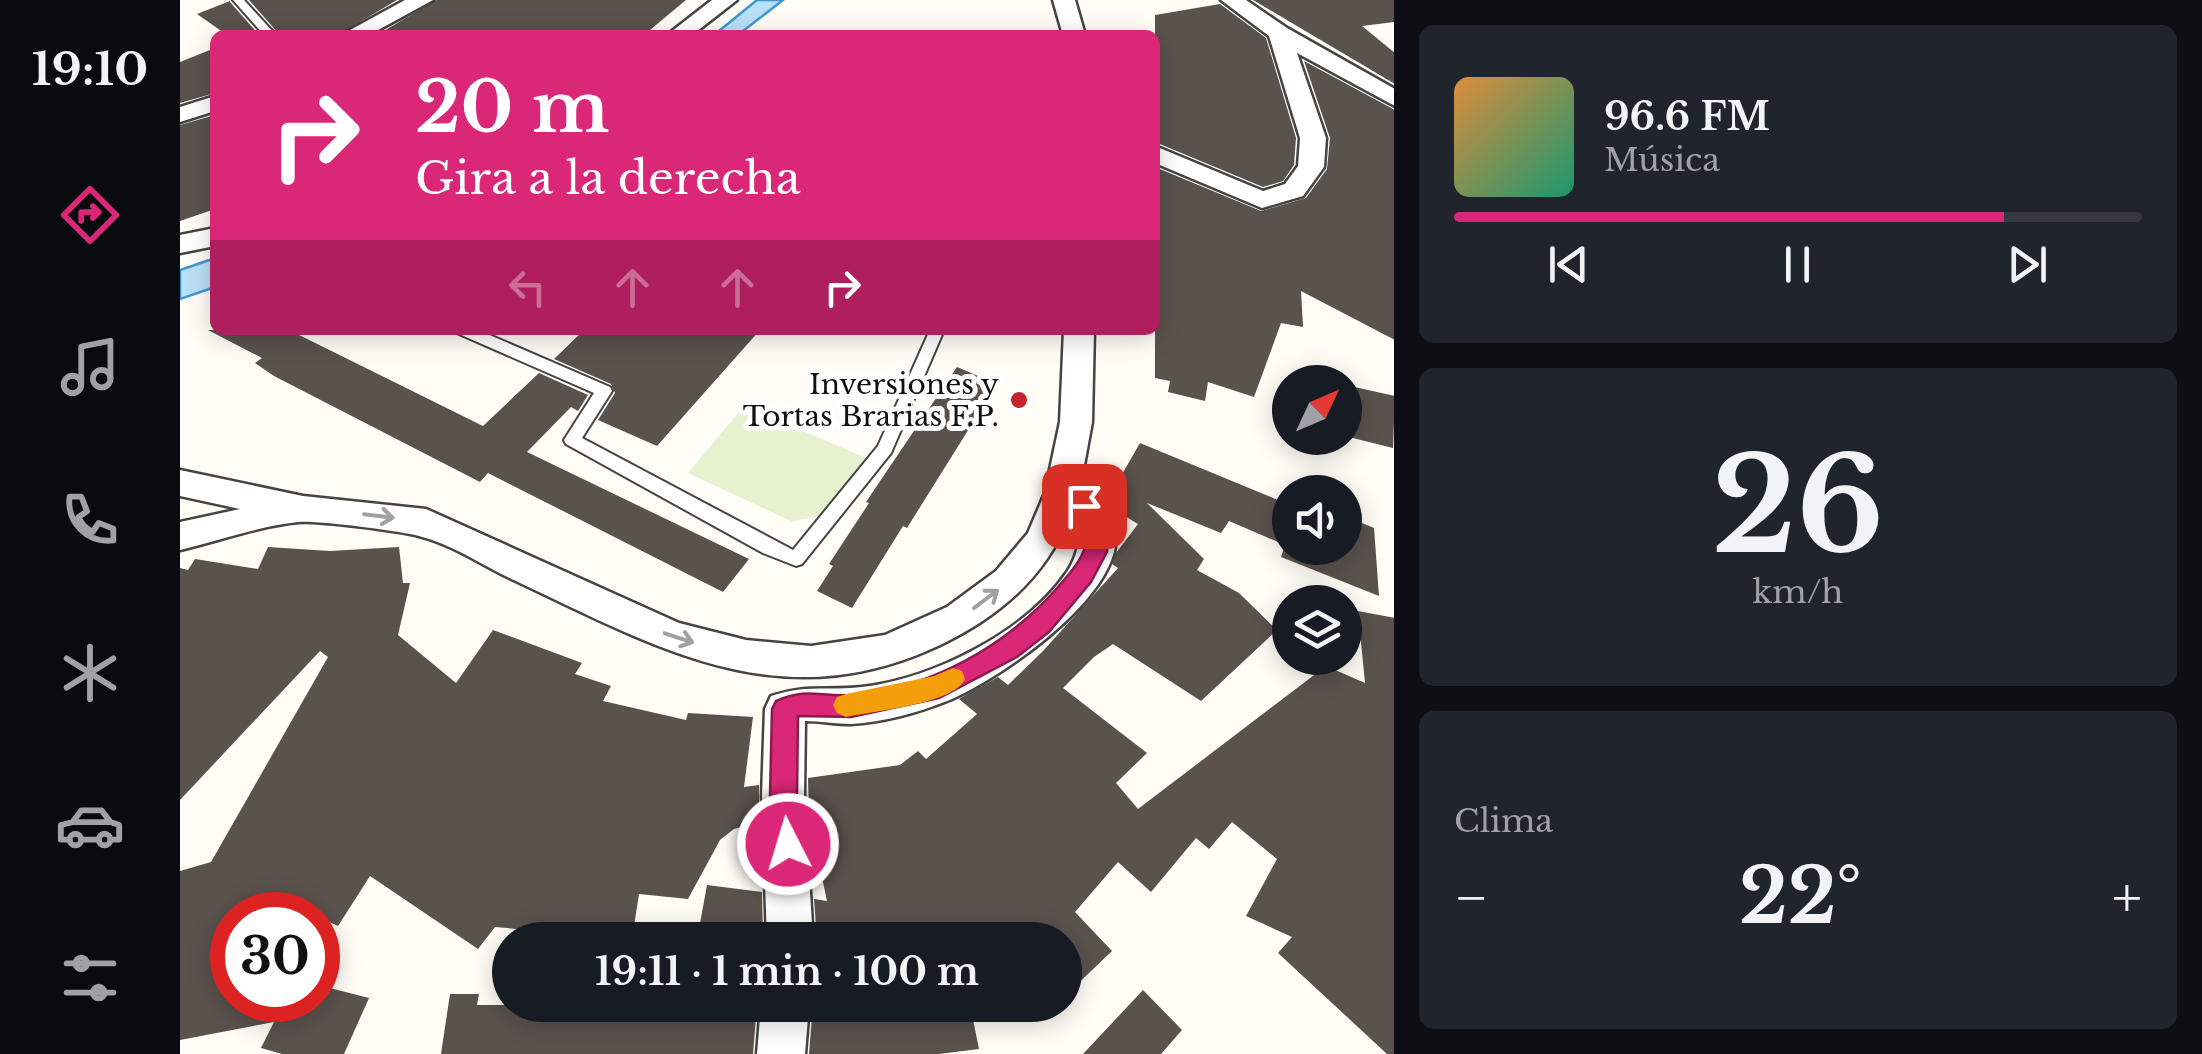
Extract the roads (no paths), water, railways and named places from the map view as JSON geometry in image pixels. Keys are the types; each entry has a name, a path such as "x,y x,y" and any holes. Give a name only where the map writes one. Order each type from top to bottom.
{"street":[{"path":"362,30 422,0"},
{"path":"685,30 726,0"},
{"path":"1064,0 1073,30"},
{"path":"1232,0 1279,33 1394,99"},
{"path":"1160,156 1262,200 1294,190 1311,167 1312,138 1279,33"},
{"path":"180,100 210,99"},
{"path":"180,115 210,101"},
{"path":"180,244 210,238"},
{"path":"180,482 303,509 426,522 672,636 746,657 811,663 888,651 960,618 1008,582 1043,540 1062,493 1076,422 1080,335"},
{"path":"789,922 783,796 785,709 802,702 851,706 939,687 1008,649 1040,625 1066,598 1096,552 1097,525 1092,515 1062,493"},
{"path":"180,536 303,509"},
{"path":"780,1054 783,1022"}],"lane":[{"path":"238,0 265,30"},
{"path":"475,335 604,391 572,440 796,559 885,449 934,335"}],"water":[{"path":"757,0 783,0 744,30 720,30"},
{"path":"210,260 210,289 180,299 180,270"}],"place":[{"name":"Inversiones y Tortas Brarias F.P.","path":"1019,400"}]}
